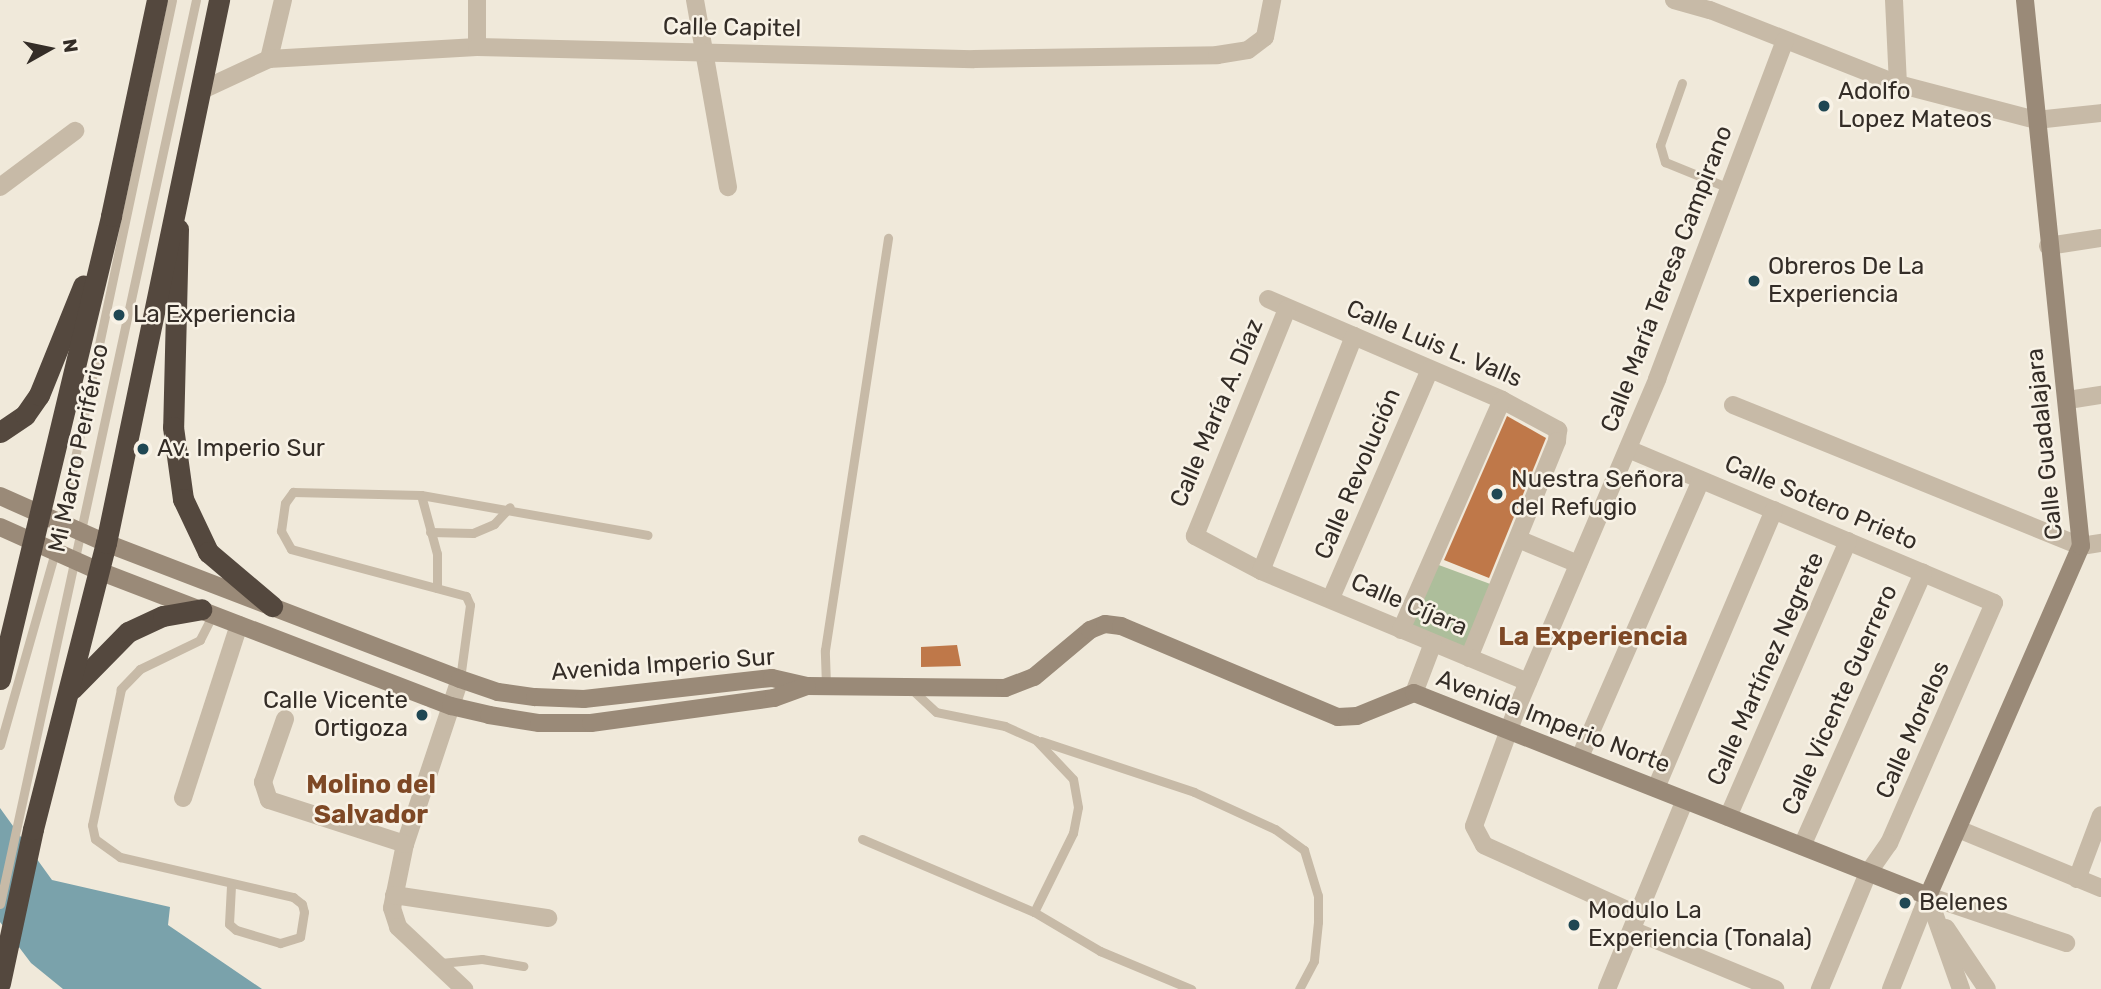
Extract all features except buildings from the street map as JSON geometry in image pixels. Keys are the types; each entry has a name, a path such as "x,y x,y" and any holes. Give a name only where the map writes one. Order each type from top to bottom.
{"highway":[{"path":"0,679 111,216 158,0"},
{"path":"0,983 33,829 106,543 219,0"},
{"path":"175,205 180,269 173,427 183,499 208,552 272,606"},
{"path":"0,432 25,415 39,396 111,216"},
{"path":"68,693 98,658 128,632 163,616 207,611"}],"street":[{"path":"269,59 283,0"},
{"path":"477,0 477,47"},
{"path":"695,0 728,187"},
{"name":"Calle Capitel","path":"200,91 269,59 477,47 974,59 1216,55 1248,50 1265,37 1272,0"},
{"path":"1674,0 1898,85 2036,120 2101,113"},
{"path":"1894,0 1898,85"},
{"name":"Calle Guadalajara","path":"1930,903 1958,829 2081,546 2068,400 2048,246 2025,0"},
{"name":"Calle María Teresa Campirano","path":"1635,922 1484,845 1476,837 1474,826 1528,682 1628,449 1784,40"},
{"path":"0,187 75,131"},
{"path":"2048,246 2101,237"},
{"name":"Calle Luis L. Valls","path":"1268,299 1502,400 1558,430 1518,540"},
{"name":"Calle María A. Díaz","path":"1195,536 1287,309"},
{"path":"1261,571 1354,337"},
{"name":"Calle Revolución","path":"1331,598 1430,369"},
{"path":"2068,400 2101,395"},
{"path":"1401,630 1502,400"},
{"path":"1733,405 2081,546 2101,543"},
{"name":"Calle Sotero Prieto","path":"1628,449 1994,603"},
{"path":"1580,757 1701,480"},
{"name":"Avenida Imperio Sur","path":"0,496 80,533 498,692 584,699 772,678 807,686"},
{"path":"1656,788 1774,510"},
{"name":"Avenida Imperio Sur","path":"0,527 99,571 451,706 539,723 591,723 774,698 807,686"},
{"name":"Calle Cíjara","path":"1195,536 1261,571 1528,682"},
{"path":"1469,657 1518,540 1578,564"},
{"name":"Calle Martínez Negrete","path":"1728,817 1848,541"},
{"name":"Calle Vicente Guerrero","path":"1802,846 1923,573"},
{"name":"Calle Morelos","path":"1820,989 1868,873 1889,843 1994,603"},
{"name":"Avenida Imperio Norte","path":"807,686 983,690 1020,684 1105,624 1121,626 1338,717 1357,716 1414,693 1510,728 1802,846 1868,873 1930,903"},
{"path":"183,798 239,625"},
{"path":"1414,693 1433,643"},
{"path":"460,679 405,844 394,895 398,927 441,963 464,989"},
{"path":"285,719 263,782 269,800 405,844"},
{"path":"1607,989 1685,800"},
{"path":"2077,879 2101,815"},
{"path":"1958,829 2101,888"},
{"path":"394,895 548,918"},
{"path":"1930,903 2066,943"},
{"path":"1891,989 1930,903"},
{"path":"1930,903 1961,989"},
{"path":"1930,903 1987,989"},
{"path":"1635,922 1775,989"}],"lane":[{"name":"Mi Macro Periférico","path":"0,745 62,524 172,0"},
{"name":"Mi Macro Periférico","path":"0,904 196,0"},
{"path":"1682,83 1660,145 1665,162 1729,188"},
{"path":"826,685 825,650 888,238"},
{"path":"460,679 470,602 463,595 298,553 286,544 281,531 285,503 293,492 421,495 510,508 648,534"},
{"path":"421,495 437,554 437,588"},
{"path":"430,532 473,533 494,524 510,508"},
{"path":"207,611 200,640 140,670 121,690 92,825 96,839 120,857 231,886 293,897 302,904 300,937 280,943 236,930 229,924 231,886"},
{"path":"912,690 936,712 1004,726 1036,740 1194,792 1275,830 1304,850 1318,896 1318,922 1314,961 1299,989"},
{"path":"1034,912 1068,845 1078,807 1073,779 1036,740"},
{"path":"862,839 1034,912 1100,951 1191,989"},
{"path":"441,963 482,959 523,966"}],"green space":[{"path":"1436,564 1493,585 1467,653 1402,626"}],"water":[{"path":"0,808 52,880 170,907 168,925 262,989 63,989 31,963 0,922"}],"place":[{"name":"Adolfo Lopez Mateos","path":"1824,106"},
{"name":"Obreros De La Experiencia","path":"1754,281"},
{"name":"La Experiencia","path":"119,315"},
{"name":"Av. Imperio Sur","path":"143,449"},
{"name":"Nuestra Señora del Refugio","path":"1497,494"},
{"name":"Calle Vicente Ortigoza","path":"422,715"},
{"name":"Belenes","path":"1905,903"},
{"name":"Modulo La Experiencia (Tonala)","path":"1574,925"}],"district":[{"name":"La Experiencia","path":"1593,637"},
{"name":"Molino del Salvador","path":"371,800"}]}
